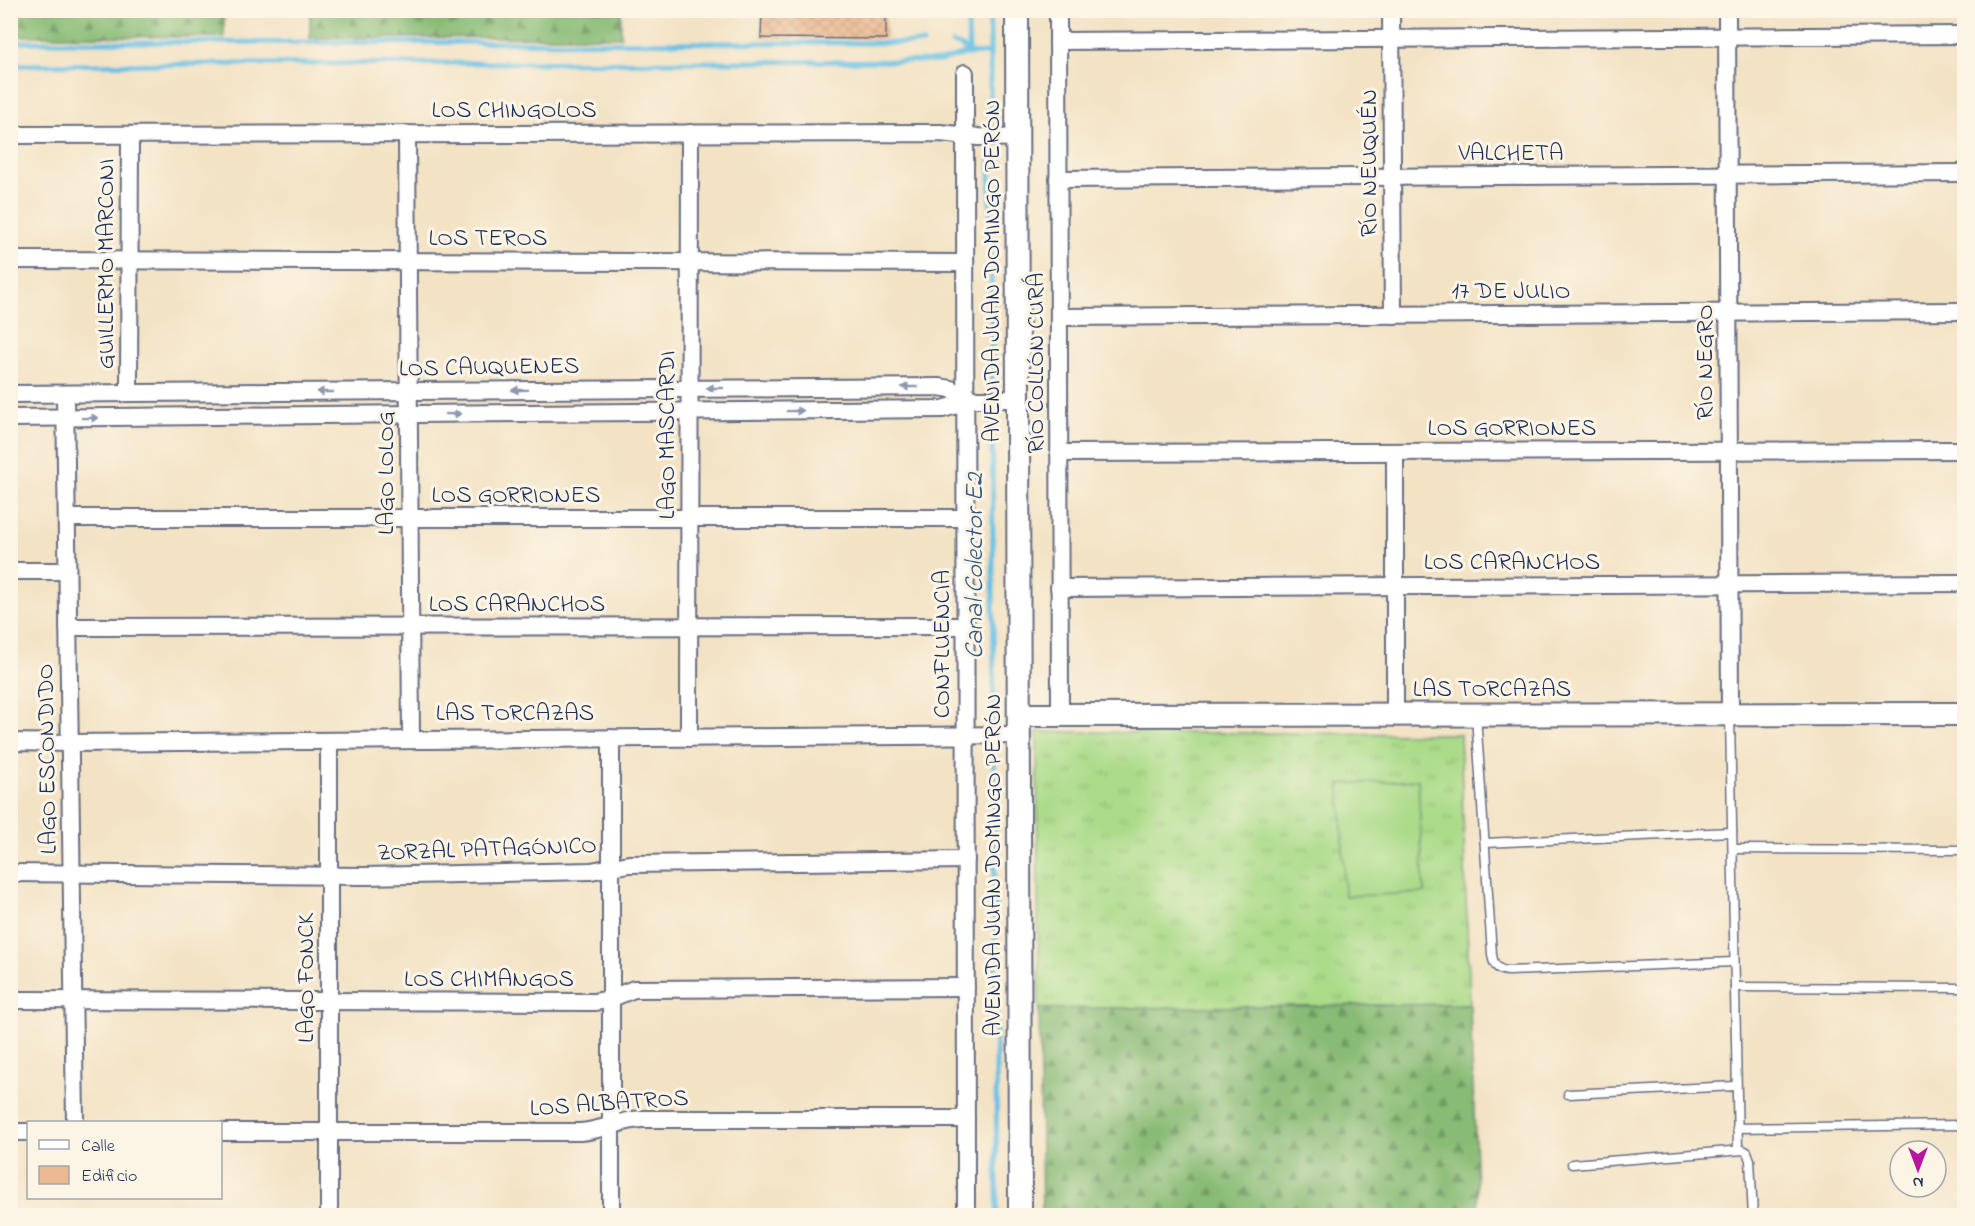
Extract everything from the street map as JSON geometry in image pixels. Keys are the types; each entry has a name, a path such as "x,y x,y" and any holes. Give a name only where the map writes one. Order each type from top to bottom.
{"street":[{"name":"AVENIDA JUAN DOMINGO PERÓN","path":"1017,10 1020,1215"},
{"name":"RÍO COLLÓN CURÁ","path":"1058,10 1060,715"},
{"name":"RÍO NEUQUÉN","path":"1391,10 1393,315"},
{"name":"RÍO NEGRO","path":"1726,10 1730,714"},
{"path":"1058,41 1965,35"},
{"name":"CONFLUENCIA","path":"965,74 966,1215"},
{"name":"LAGO MASCARDI","path":"689,738 690,133"},
{"name":"LOS CHINGOLOS","path":"10,135 940,133 1017,138"},
{"name":"LAGO LOLOG","path":"407,134 411,740"},
{"name":"GUILLERMO MARCONI","path":"129,393 130,135"},
{"name":"VALCHETA","path":"1058,179 1965,173"},
{"name":"LOS TEROS","path":"10,260 965,263"},
{"name":"17 DE JULIO","path":"1059,317 1965,311"},
{"name":"LOS CAUQUENES","path":"10,394 939,387 951,389 965,399"},
{"name":"LAGO ESCONDIDO","path":"65,394 75,1121"},
{"name":"LOS CAUQUENES","path":"10,418 943,409 953,407 965,399 1018,399"},
{"name":"LOS GORRIONES","path":"1059,453 1965,450"},
{"path":"1395,452 1395,715"},
{"name":"LOS GORRIONES","path":"67,518 965,518"},
{"path":"10,571 67,571"},
{"name":"LOS CARANCHOS","path":"1059,588 1965,583"},
{"name":"LOS CARANCHOS","path":"68,627 966,626"},
{"name":"LAS TORCAZAS","path":"10,742 966,735 1060,715 1965,714"},
{"path":"611,738 611,1215"},
{"name":"LAGO FONCK","path":"329,741 329,1215"},
{"name":"ZORZAL PATAGÓNICO","path":"10,873 329,876 583,872 629,864 966,860"},
{"name":"LOS CHIMANGOS","path":"10,1000 594,1002 634,989 966,987"},
{"name":"LOS ALBATROS","path":"222,1132 580,1132 598,1130 626,1120 642,1119 966,1119"},
{"path":"10,1132 27,1132"}],"lane":[{"path":"1476,714 1492,958 1499,970 1734,962"},
{"path":"1730,714 1738,1150"},
{"path":"1485,843 1732,832"},
{"path":"1732,849 1965,850"},
{"path":"1735,987 1965,988"},
{"path":"1568,1094 1736,1086"},
{"path":"1737,1128 1965,1125"},
{"path":"1572,1164 1738,1150 1747,1152 1753,1215"}],"green space":[{"path":"10,11 224,11 224,37 11,36"},
{"path":"310,11 621,11 621,37 310,38"},
{"path":"1037,732 1460,734 1470,1004 1039,1009"},
{"path":"1418,780 1424,893 1345,896 1340,784"},
{"path":"1470,1004 1478,1215 1042,1215 1039,1009"}],"building":[{"path":"762,10 886,10 886,39 761,38"}],"waterway":[{"name":"Canal Colector E2","path":"990,14 990,130"},
{"path":"968,22 969,53"},
{"path":"10,42 923,43"},
{"path":"952,43 961,46 969,53"},
{"path":"10,65 941,61 965,54 990,53"},
{"name":"Canal Colector E2","path":"990,145 992,389"},
{"name":"Canal Colector E2","path":"992,408 994,723"},
{"path":"994,746 997,1216"}]}
